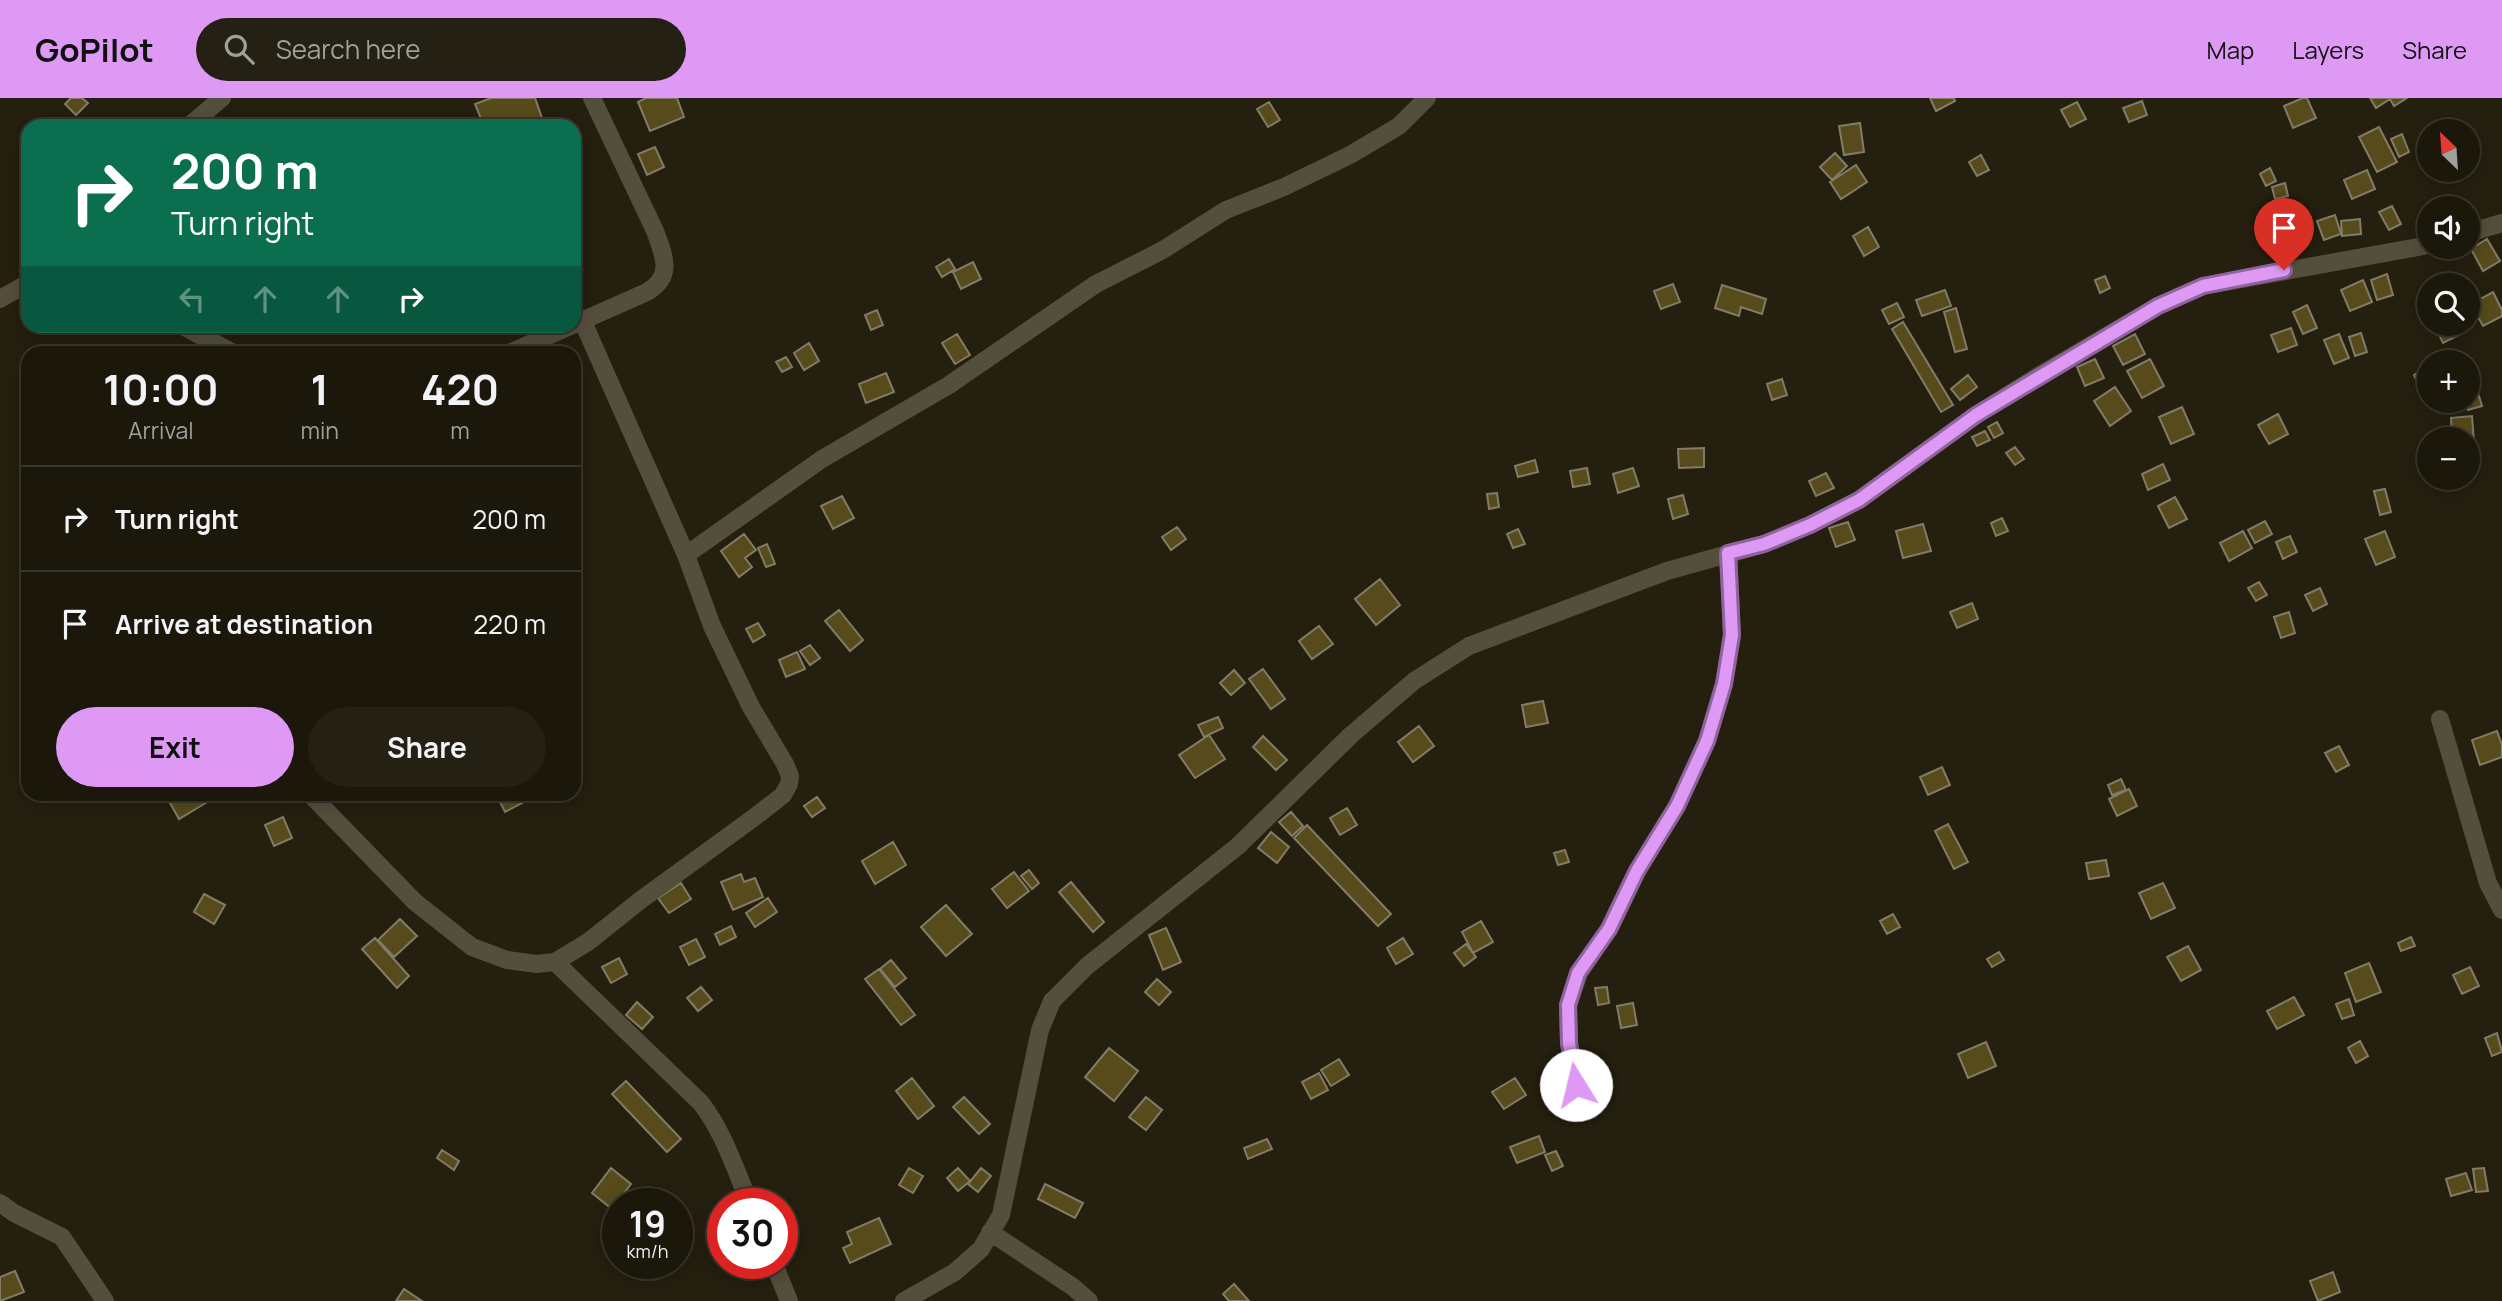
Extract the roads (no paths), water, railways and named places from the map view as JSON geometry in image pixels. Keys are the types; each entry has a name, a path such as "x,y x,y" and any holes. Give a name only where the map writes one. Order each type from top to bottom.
{"street":[{"path":"197,119 222,98"},
{"path":"317,801 415,902 472,947 507,960 537,964 555,962 588,942 783,795 789,785 785,764 751,707 712,626 686,555 583,322 658,285 663,278 664,267 663,254 655,231 592,98"},
{"path":"686,555 822,458 949,385 1096,284 1161,251 1226,210 1350,155 1399,126 1427,98"},
{"path":"2480,229 2502,223"},
{"path":"904,1301 955,1272 981,1249 1001,1215 1040,1030 1052,1001 1087,966 1238,846 1351,735 1414,681 1469,646 1525,623 1667,571 1764,544 1810,525 1859,500 1976,415 2158,306 2203,286 2417,247"},
{"path":"0,299 21,288"},
{"path":"196,333 220,346"},
{"path":"526,346 557,333"},
{"path":"1576,1085 1569,1043 1568,1005 1578,973 1609,929 1637,871 1677,806 1707,741 1724,684 1732,635 1728,553"},
{"path":"2440,719 2488,883 2502,910"},
{"path":"555,962 701,1103 719,1130 743,1188"},
{"path":"0,1203 62,1237 105,1301"},
{"path":"990,1232 1090,1301"},
{"path":"780,1279 789,1301"}]}
